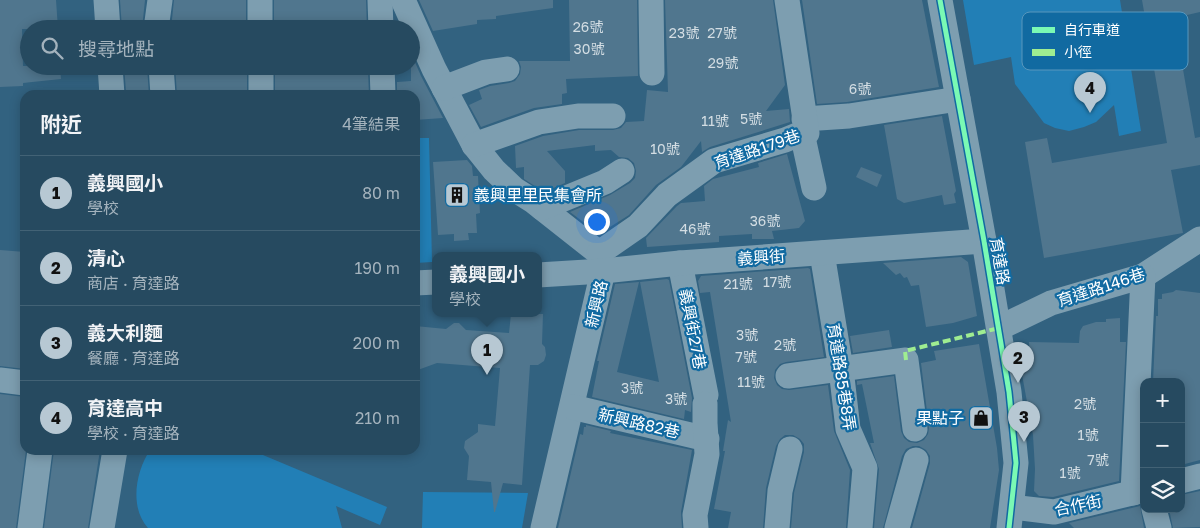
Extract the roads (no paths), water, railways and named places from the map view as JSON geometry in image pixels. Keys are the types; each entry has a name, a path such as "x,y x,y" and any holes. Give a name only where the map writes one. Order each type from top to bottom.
{"street":[{"path":"106,0 107,20"},
{"path":"157,20 160,0"},
{"path":"260,0 260,20"},
{"path":"380,0 381,20"},
{"path":"403,0 412,20"},
{"path":"651,0 652,73"},
{"path":"787,0 803,126 814,188"},
{"name":"育達路","path":"940,0 984,241 1009,392 1016,463 1010,517"},
{"path":"420,36 474,145 514,189 542,208 601,262"},
{"path":"444,88 486,72 507,69"},
{"path":"111,75 112,90"},
{"path":"161,75 162,90"},
{"path":"261,75 261,90"},
{"path":"382,75 383,90"},
{"name":"育達路179巷","path":"601,262 667,195 714,161 785,140 803,126 849,116 958,99"},
{"path":"474,145 539,122 578,116 613,116"},
{"path":"542,208 605,182 622,171"},
{"name":"育達路146巷","path":"999,328 1051,303 1143,276 1200,239"},
{"name":"義興街","path":"542,274 601,262 680,263 984,241"},
{"name":"育達路85巷8弄","path":"822,253 841,369 848,429 865,468 860,528"},
{"name":"新興路","path":"543,528 572,407 601,262"},
{"name":"義興街27巷","path":"680,263 706,400 704,423 707,446 695,515 696,528"},
{"path":"1138,491 1143,276"},
{"path":"788,376 906,360 915,429"},
{"path":"0,380 20,382"},
{"name":"新興路82巷","path":"572,407 707,446"},
{"path":"777,528 780,491 790,449"},
{"path":"30,528 39,455"},
{"path":"102,528 114,455"},
{"path":"897,528 916,460"},
{"path":"1185,480 1200,476"},
{"name":"合作街","path":"1010,517 1054,512 1138,491"},
{"path":"1155,513 1159,528"}],"place":[{"name":"育達高中","path":"1090,113"},
{"name":"義興里里民集會所","path":"457,195"},
{"name":"義興國小","path":"487,375"},
{"name":"清心","path":"1018,383"},
{"name":"果點子","path":"981,418"},
{"name":"義大利麵","path":"1024,442"}]}
